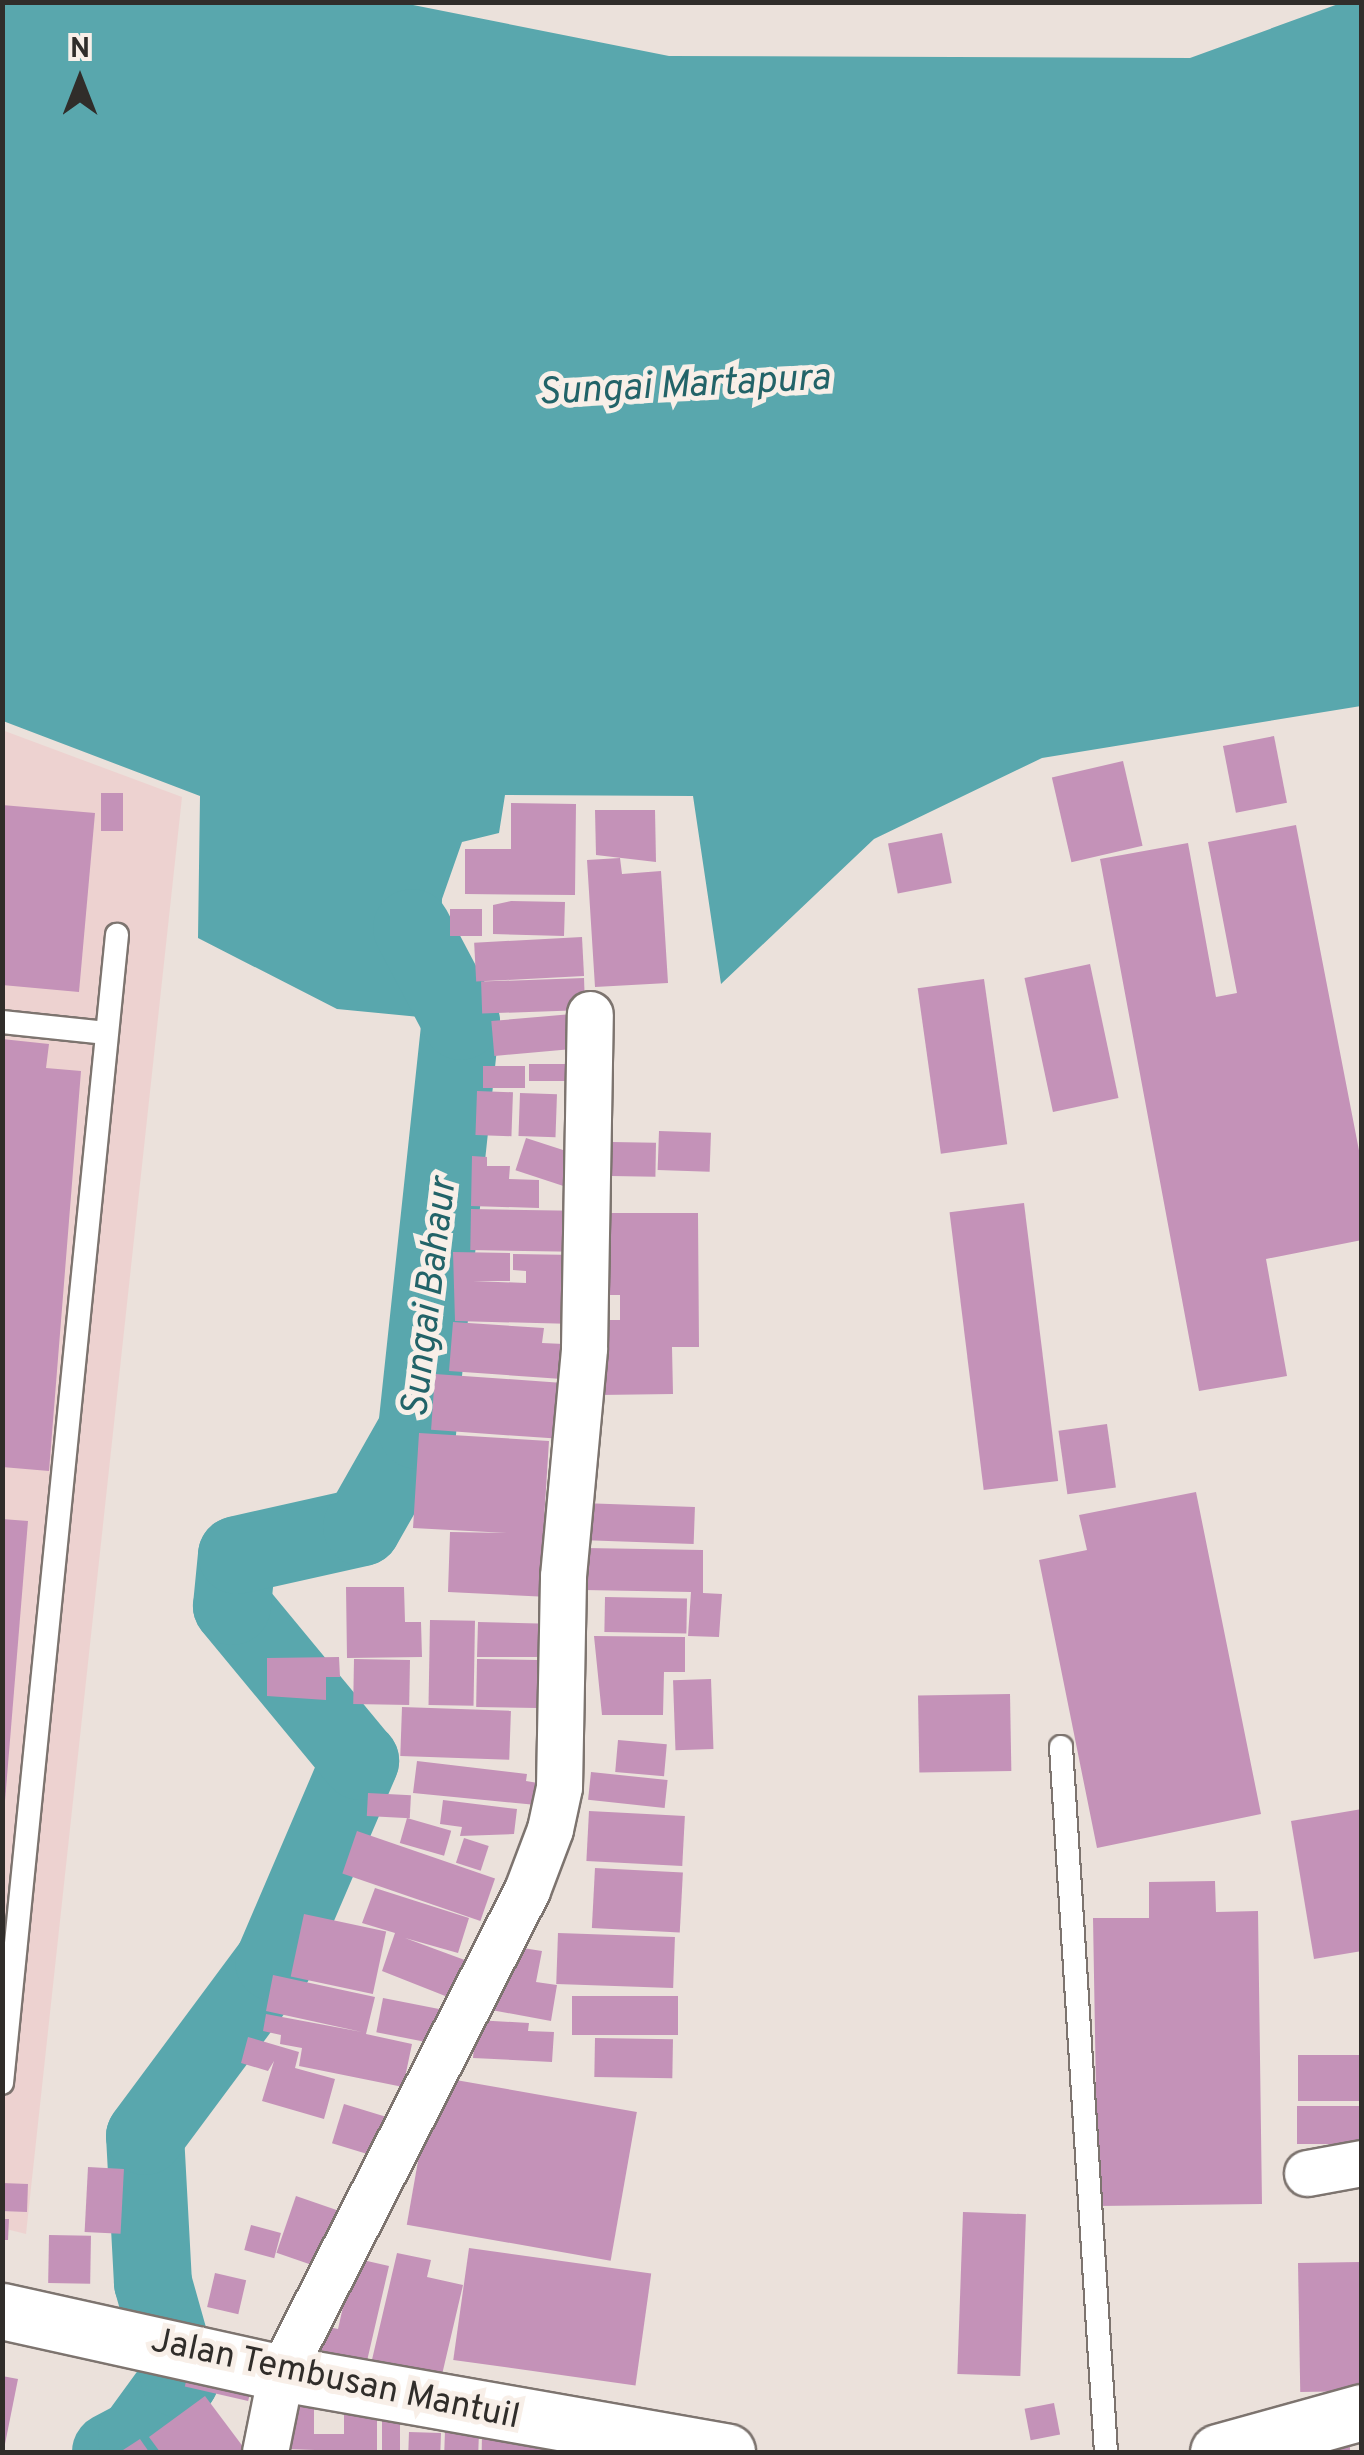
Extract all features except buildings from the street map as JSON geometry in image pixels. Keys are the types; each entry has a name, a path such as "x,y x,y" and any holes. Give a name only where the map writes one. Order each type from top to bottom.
{"street":[{"path":"265,2452 281,2373 527,1890 550,1829 559,1787 563,1576 584,1348 590,1014"},
{"path":"1306,2174 1362,2163"},
{"name":"Jalan Tembusan Mantuil","path":"2,2311 281,2373 650,2447 727,2452"},
{"path":"1218,2452 1362,2412"}],"lane":[{"path":"2,2083 117,935"},
{"path":"2,1022 106,1033"},
{"path":"1061,1747 1106,2452"}],"shaded area":[{"path":"2,730 182,797 26,2234 2,2228"}],"water":[{"name":"Sungai Martapura","path":"2,3 403,3 669,56 1190,58 1341,3 1361,3 1361,706 1042,758 874,839 721,984 693,796 505,795 499,833 462,842 442,899 441,939 459,949 461,1021 337,1009 198,938 200,796 3,721"}],"waterway":[{"name":"Sungai Bahaur","path":"111,2452 137,2438 180,2379 153,2283 145,2136 274,1962 360,1761 232,1606 237,1555 362,1527 417,1430 461,1021 412,928"}]}
